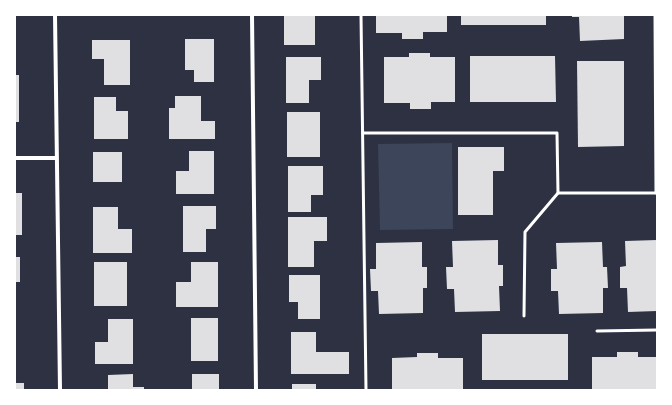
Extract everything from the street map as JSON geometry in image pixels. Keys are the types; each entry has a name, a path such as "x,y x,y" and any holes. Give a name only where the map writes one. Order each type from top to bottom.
{"street":[{"path":"55,15 60,390"},
{"path":"252,15 256,390"},
{"path":"15,158 56,158"}],"lane":[{"path":"361,15 366,390"},
{"path":"558,193 656,193 655,15"},
{"path":"362,133 557,132 558,193 525,232 524,316"},
{"path":"597,331 657,330"}],"shaded area":[{"path":"452,143 453,229 380,230 378,144"}],"building":[{"path":"284,15 315,15 315,45 284,45"},
{"path":"376,15 447,15 447,32 423,32 423,39 402,39 402,33 376,33"},
{"path":"461,15 546,15 546,25 461,25"},
{"path":"572,15 624,15 624,39 580,41 579,17 572,17"},
{"path":"185,39 214,39 214,82 194,82 194,70 185,70"},
{"path":"92,40 130,40 130,85 104,85 104,59 92,59"},
{"path":"409,53 430,53 430,57 455,57 455,102 431,102 431,109 410,109 410,103 384,103 384,57 409,57"},
{"path":"470,56 555,56 556,102 470,102"},
{"path":"286,57 321,57 321,80 309,80 309,103 286,103"},
{"path":"577,61 624,61 624,146 578,147"},
{"path":"15,75 19,75 19,122 15,122"},
{"path":"175,96 201,96 201,121 215,121 215,139 169,139 169,108 175,108"},
{"path":"94,97 116,97 116,111 128,111 128,139 94,139"},
{"path":"287,112 320,112 320,157 287,157"},
{"path":"458,147 504,147 504,171 493,171 493,215 458,215"},
{"path":"189,151 214,151 214,194 176,194 176,171 189,171"},
{"path":"93,152 122,152 122,182 93,182"},
{"path":"288,166 323,166 323,195 311,195 311,212 288,212"},
{"path":"15,193 22,193 22,235 15,235"},
{"path":"183,206 216,206 216,229 206,229 206,252 183,252"},
{"path":"93,207 118,207 118,229 132,229 132,253 93,253"},
{"path":"288,217 327,217 327,241 314,241 314,267 288,267"},
{"path":"498,240 498,265 503,265 503,286 499,286 500,311 455,312 454,289 447,289 446,267 453,267 452,241"},
{"path":"657,240 657,311 628,312 627,288 620,288 620,267 626,266 625,241"},
{"path":"422,242 422,267 427,267 427,288 423,288 423,313 379,314 378,291 371,291 370,269 376,269 376,243"},
{"path":"602,242 603,267 607,267 608,288 603,288 603,313 559,314 558,291 551,291 551,269 557,269 556,243"},
{"path":"15,257 20,257 20,282 15,282"},
{"path":"94,262 127,262 127,306 94,306"},
{"path":"191,262 218,262 218,307 176,307 176,282 191,282"},
{"path":"289,275 320,275 320,319 298,319 298,302 289,302"},
{"path":"191,318 218,318 218,361 191,361"},
{"path":"108,319 133,319 133,364 95,364 95,342 108,342"},
{"path":"291,332 316,332 316,352 349,352 349,374 291,374"},
{"path":"482,334 568,334 568,380 482,380"},
{"path":"617,352 638,352 638,357 657,357 657,390 592,390 592,357 617,357"},
{"path":"417,353 438,353 438,358 463,358 463,390 392,390 392,358 417,357"},
{"path":"133,374 133,387 144,387 144,390 108,390 108,375"},
{"path":"192,374 219,374 219,390 192,390"},
{"path":"15,383 24,383 24,390 15,390"},
{"path":"292,384 316,384 316,390 292,390"}]}
